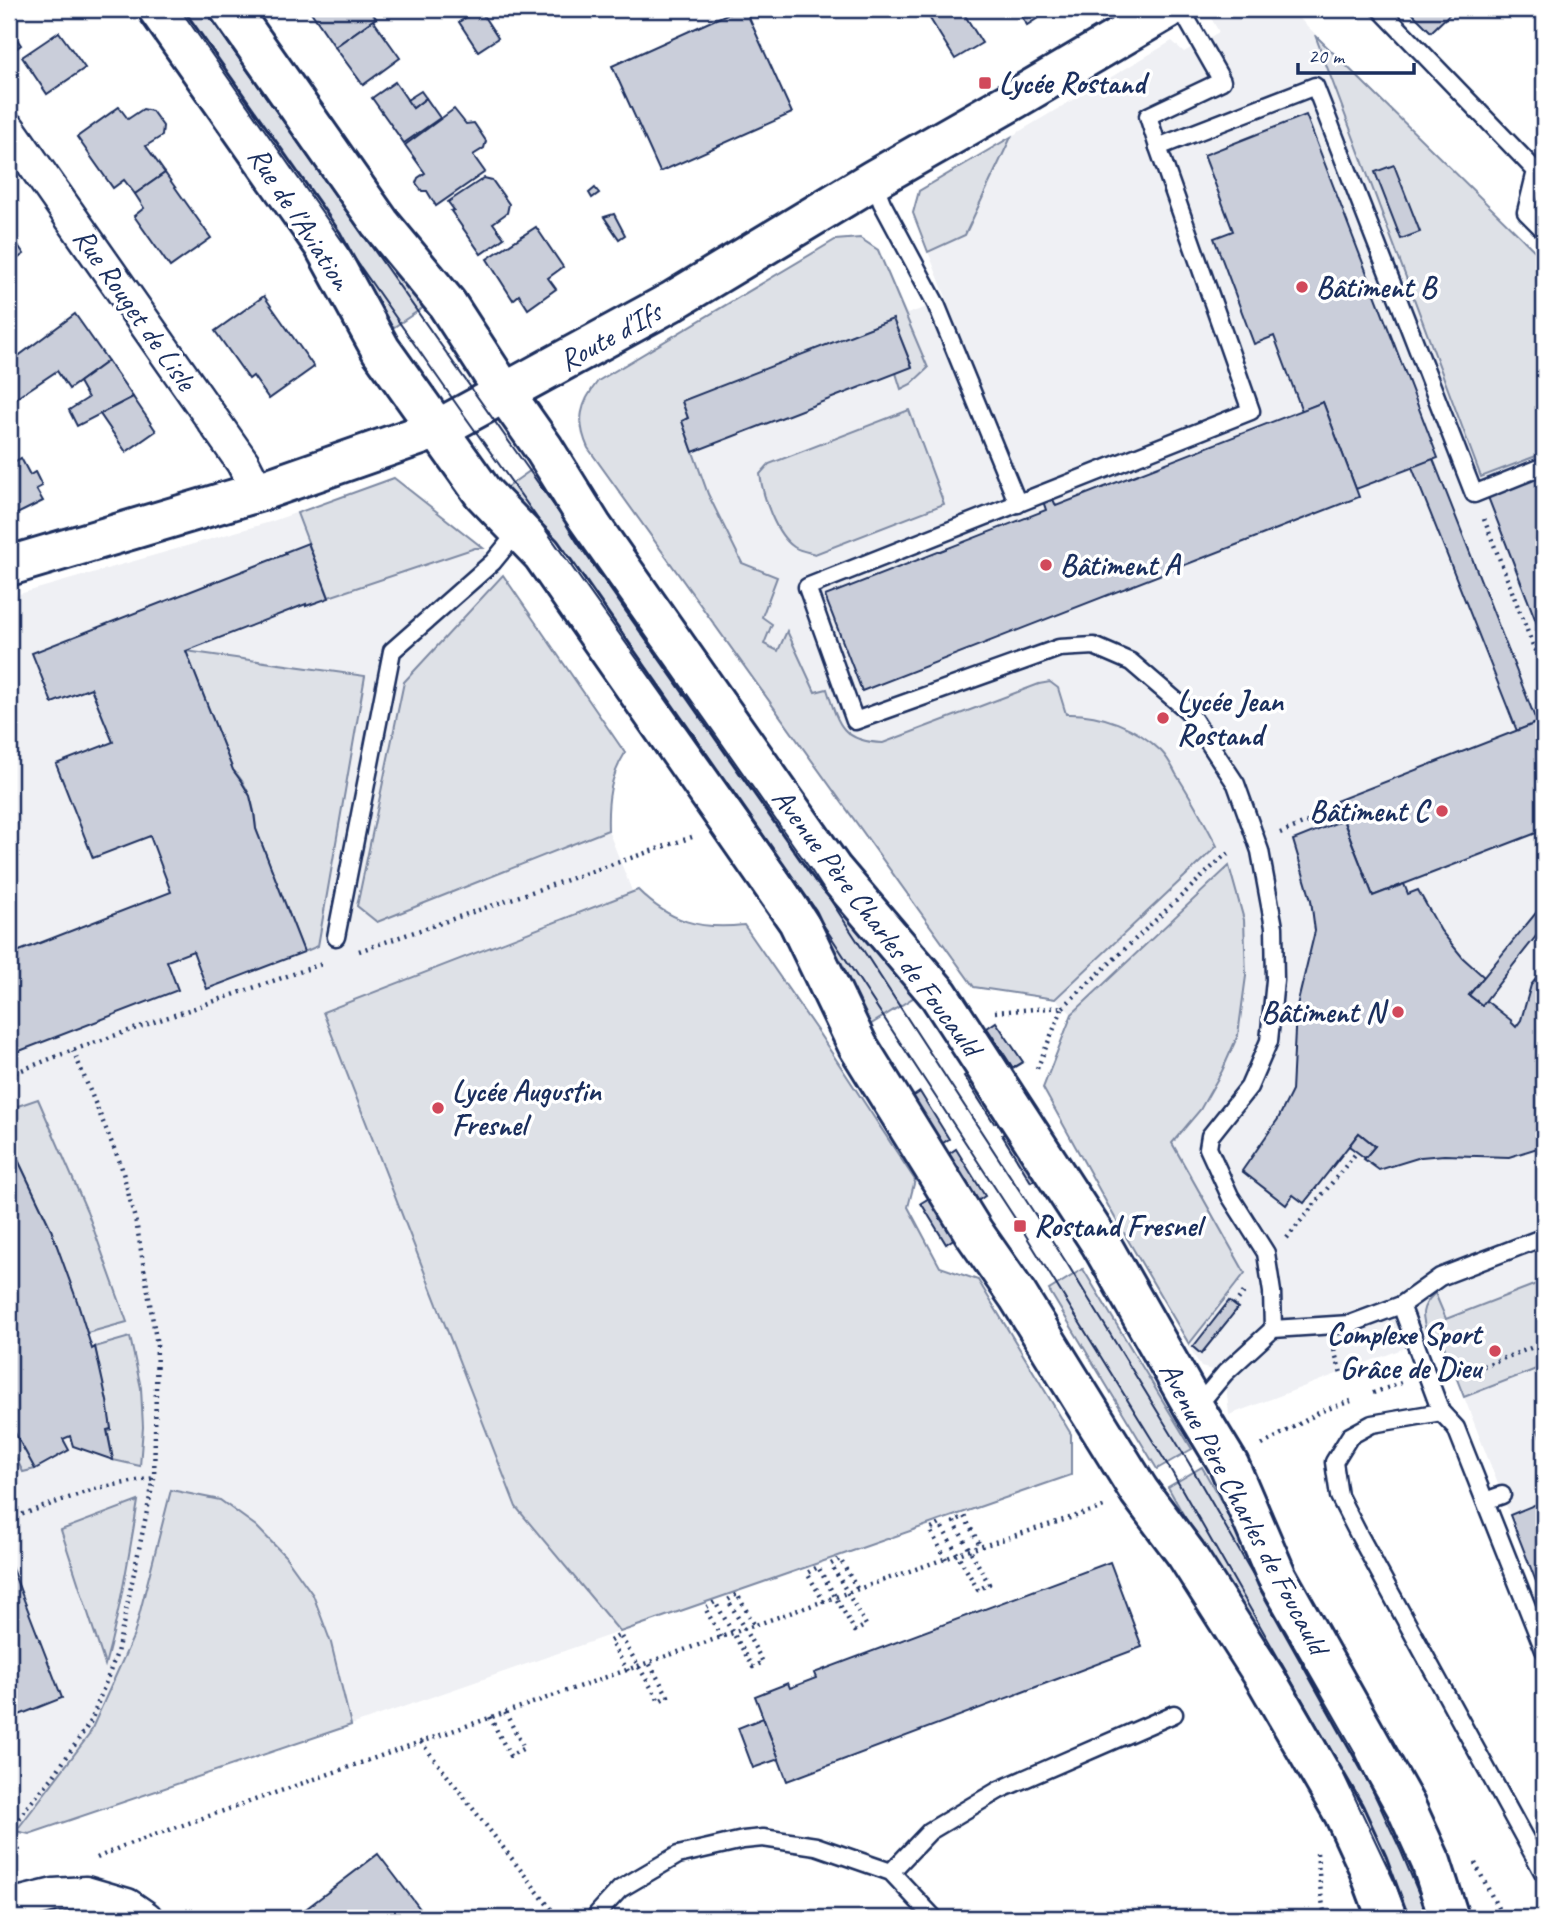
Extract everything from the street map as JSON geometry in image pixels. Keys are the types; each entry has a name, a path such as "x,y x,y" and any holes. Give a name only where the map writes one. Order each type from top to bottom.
{"main road":[{"name":"Rue de l'Aviation","path":"158,9 323,244 381,350 438,429"},
{"name":"Rue de l'Aviation","path":"230,9 380,223 447,304 504,392"},
{"name":"Route d'Ifs","path":"9,566 258,492 438,429 671,302 873,180 1168,9"},
{"name":"Avenue Père Charles de Foucauld","path":"504,392 544,449 593,528 832,869 939,995 1101,1244 1229,1465 1277,1577 1406,1807 1431,1862 1449,1918"},
{"name":"Avenue Père Charles de Foucauld","path":"438,429 483,493 542,554 798,921 858,1046 1139,1491 1186,1553 1268,1681 1344,1814 1367,1864 1387,1918"}],"street":[{"name":"Rue Rouget de Lisle","path":"9,129 243,463 258,492"},
{"path":"9,1906 54,1895 86,1893 127,1905 146,1918"}],"lane":[{"path":"1181,9 1222,81 1148,116 1251,411 807,587 855,721 1059,648 1094,646 1131,662 1188,711 1237,784 1257,842 1273,927 1275,980 1269,1041 1249,1087 1210,1136 1208,1148 1230,1196 1266,1253 1272,1292 1273,1329"},
{"path":"1380,9 1536,171 1526,212 1544,230"},
{"path":"1158,147 1315,86 1474,494 1544,466"},
{"path":"873,180 882,203 936,304 1018,504"},
{"path":"336,937 392,651 493,562 519,530"},
{"path":"1195,1409 1225,1373 1273,1329 1350,1324 1401,1305 1440,1277 1544,1237"},
{"path":"1401,1305 1441,1412 1456,1428 1544,1650"},
{"path":"1441,1412 1372,1424 1350,1436 1334,1462 1339,1496 1544,1874"},
{"path":"1485,1501 1502,1494"},
{"path":"891,1872 930,1831 999,1790 1174,1714"},
{"path":"595,1918 620,1889 678,1854 763,1838 816,1846 891,1872 934,1918"}],"path":[{"path":"1474,494 1544,674"},
{"path":"1032,1082 1063,1007 1224,856 1328,814"},
{"path":"347,955 693,837"},
{"path":"9,1075 73,1050 334,960"},
{"path":"988,1013 1063,1007"},
{"path":"19,1851 13,1829 91,1721 117,1653 154,1478 157,1345 138,1227 121,1166 73,1050"},
{"path":"1319,1199 1357,1152"},
{"path":"1431,1386 1544,1343"},
{"path":"1373,1393 1411,1380"},
{"path":"1254,1449 1322,1411 1360,1398"},
{"path":"9,1519 97,1488 154,1478"},
{"path":"97,1858 135,1842 490,1717 970,1550 1108,1505"},
{"path":"946,1559 930,1530 940,1524 978,1590 989,1584 954,1522 964,1516 981,1547"},
{"path":"824,1602 807,1573 818,1567 855,1631 866,1625 831,1564 840,1559 858,1590"},
{"path":"721,1637 705,1608 715,1602 753,1667 763,1662 728,1600 737,1594 755,1626"},
{"path":"628,1671 610,1641 620,1635 659,1701 668,1696 649,1663"},
{"path":"490,1717 510,1756 524,1748 505,1712"},
{"path":"421,1742 558,1918"},
{"path":"1317,1854 1325,1918"},
{"path":"1474,1862 1503,1918"}],"shaded area":[{"path":"169,9 216,9 433,301 385,333"},
{"name":"Lycée Jean Rostand","path":"1227,9 1287,9 1301,20 1544,260 1544,1295 1229,1415 1225,1373 1201,1367 1043,1088 1072,1014 1055,999 974,987 588,448 581,434 581,409 586,396 598,381 835,240 860,238 878,250 907,314 947,300 913,213 919,191 1172,41 1184,52 1219,32 1211,18"},
{"path":"1315,35 1544,260 1544,453 1481,477"},
{"path":"1011,137 965,235 928,252 913,213 919,191"},
{"path":"860,238 878,250 928,368 911,384 901,389 896,373 912,366 893,319 682,402 688,418 682,421 708,494 742,563 777,577 762,617 772,624 764,644 778,651 787,631 815,692 827,689 839,721 850,735 869,742 883,743 1050,682 1058,688 1066,714 1092,716 1129,728 1151,742 1169,762 1217,846 1055,999 974,987 588,448 584,438 582,413 587,397 598,381 835,240"},
{"path":"909,410 944,504 815,554 796,548 787,541 771,514 764,493 760,474 769,464"},
{"path":"544,461 927,989 862,1030 497,494"},
{"name":"Lycée Augustin Fresnel","path":"394,478 483,548 625,753 615,771 610,788 608,830 632,891 638,890 659,908 696,925 744,925 820,1035 915,1180 908,1207 940,1267 978,1280 1071,1434 1071,1475 29,1834 16,1831 9,1826 9,597 270,522"},
{"path":"394,478 483,548 475,548 329,597 297,513"},
{"path":"503,575 625,753 610,790 608,830 377,922 357,906 404,682"},
{"path":"186,651 365,676 318,946 304,952 256,829 250,797 233,770"},
{"path":"1229,866 1244,920 1246,976 1238,1035 1200,1110 1172,1143 1245,1273 1189,1344 1043,1088 1072,1014"},
{"path":"638,890 662,910 686,921 713,926 744,925 915,1180 908,1207 940,1267 978,1280 1071,1434 1071,1475 620,1632 516,1507 323,1012"},
{"path":"38,1099 87,1211 127,1322 87,1333 50,1227 9,1141 9,1109"},
{"path":"1083,1269 1192,1449 1157,1469 1049,1290"},
{"name":"Complexe Sport Grâce de Dieu","path":"1544,1281 1544,1366 1464,1397 1440,1336 1429,1340 1423,1315 1429,1299 1435,1293 1446,1319"},
{"path":"130,1337 141,1388 143,1427 140,1466 113,1460 108,1432 111,1429 95,1347"},
{"path":"1544,1366 1544,1602 1464,1397"},
{"path":"9,1422 35,1469 23,1472 9,1445"},
{"path":"1202,1467 1383,1789 1440,1918 1397,1918 1361,1835 1168,1487"},
{"path":"171,1490 220,1500 256,1526 285,1556 313,1595 331,1643 351,1725 29,1834 16,1831 89,1735 134,1635"},
{"path":"138,1501 120,1604 105,1665 61,1530"}],"building":[{"path":"309,9 369,9 376,18 335,47"},
{"path":"479,9 498,38 478,51 459,22"},
{"path":"738,9 745,9 792,113 660,172 612,66"},
{"path":"924,9 961,9 982,43 955,59"},
{"path":"1017,9 1052,9 1027,25"},
{"path":"1408,9 1455,9 1431,32"},
{"path":"373,20 400,58 363,85 335,47"},
{"path":"11,31 21,45 9,54 9,32"},
{"path":"59,32 85,68 47,94 22,57"},
{"path":"395,82 413,108 426,98 440,118 404,143 372,98"},
{"path":"421,91 426,98 413,108 407,100"},
{"path":"119,107 128,119 143,109 152,111 163,126 162,136 146,146 165,173 135,194 124,180 113,188 77,137"},
{"path":"454,109 466,124 474,123 486,141 484,148 473,155 485,172 436,206 427,191 422,191 416,183 425,173 405,145"},
{"name":"Bâtiment B","path":"1306,115 1438,458 1356,489 1323,402 1302,411 1274,336 1254,344 1214,238 1233,231 1204,155"},
{"path":"1394,165 1420,232 1401,239 1375,172"},
{"path":"165,173 211,238 170,267 134,216 144,208 135,194"},
{"path":"484,178 492,180 509,204 507,213 493,223 504,238 481,254 451,211 454,210 448,202"},
{"path":"595,188 599,193 592,198 589,193"},
{"path":"614,214 625,235 619,239 604,217"},
{"path":"536,227 563,267 548,278 556,289 528,309 519,295 513,300 487,259"},
{"path":"9,232 24,254 9,265"},
{"path":"264,296 314,367 269,399 253,376 249,379 215,331"},
{"path":"75,314 108,361 69,389 57,371 12,401 9,397 9,363"},
{"path":"893,319 912,367 693,452 682,421 688,418 682,401"},
{"path":"108,361 133,397 77,426 69,410 88,398 79,382"},
{"path":"133,397 156,431 126,452 100,414"},
{"name":"Bâtiment A","path":"1323,402 1359,497 862,691 825,596 1046,510 1043,501 1052,497 1056,506"},
{"path":"21,458 30,475 35,472 42,486 36,489 43,501 9,518 9,465"},
{"path":"1433,459 1537,723 1517,731 1412,467"},
{"path":"1544,475 1544,642 1488,497"},
{"path":"308,543 329,598 306,604 186,651 233,770 250,796 256,829 304,952 207,989 193,951 167,961 178,990 9,1055 9,955 171,892 150,836 93,858 56,764 113,742 91,688 52,703 32,653"},
{"name":"Bâtiment C","path":"1544,720 1544,830 1373,896 1336,801"},
{"name":"Bâtiment N","path":"1343,820 1373,896 1404,884 1408,894 1418,890 1441,931 1463,958 1484,977 1469,995 1482,1005 1485,1000 1516,1027 1521,1020 1531,985 1544,969 1544,1146 1509,1157 1421,1157 1379,1170 1364,1159 1375,1146 1359,1133 1304,1203 1293,1195 1286,1205 1242,1171 1278,1119 1292,1091 1296,1010 1315,931 1311,900 1293,840"},
{"path":"1544,903 1544,926 1482,1005 1469,995"},
{"path":"996,1022 1023,1062 1013,1068 987,1028"},
{"path":"974,1070 1003,1118 994,1123 964,1076"},
{"path":"920,1092 949,1139 940,1145 911,1098"},
{"path":"1011,1129 1040,1176 1031,1182 1002,1135"},
{"path":"1359,1133 1375,1146 1365,1158 1349,1146"},
{"path":"9,1141 50,1227 92,1349 95,1347 107,1401 111,1429 107,1430 113,1460 73,1446 70,1436 63,1439 69,1450 35,1469 9,1422"},
{"path":"956,1149 985,1196 976,1202 947,1155"},
{"path":"931,1197 955,1238 946,1244 921,1203"},
{"path":"1229,1301 1238,1308 1201,1354 1193,1347"},
{"path":"1544,1427 1544,1446 1538,1430"},
{"path":"1544,1501 1544,1602 1510,1515"},
{"path":"9,1561 62,1698 9,1719"},
{"path":"1110,1562 1142,1647 787,1781 755,1696 788,1683 790,1688 816,1678 814,1673"},
{"path":"763,1718 779,1759 753,1768 738,1728"},
{"path":"378,1854 427,1918 294,1918"}],"tram line":[{"path":"180,9 792,877 1020,1226 1172,1472 1339,1764 1409,1918"},
{"path":"204,9 811,870 1068,1265 1189,1463 1353,1749 1429,1918"}],"place":[{"name":"Lycée Rostand","path":"985,83"},
{"name":"Bâtiment B","path":"1302,287"},
{"name":"Bâtiment A","path":"1046,565"},
{"name":"Lycée Jean Rostand","path":"1163,718"},
{"name":"Bâtiment C","path":"1442,811"},
{"name":"Bâtiment N","path":"1398,1012"},
{"name":"Lycée Augustin Fresnel","path":"438,1108"},
{"name":"Rostand Fresnel","path":"1020,1226"},
{"name":"Complexe Sport Grâce de Dieu","path":"1495,1351"}]}
